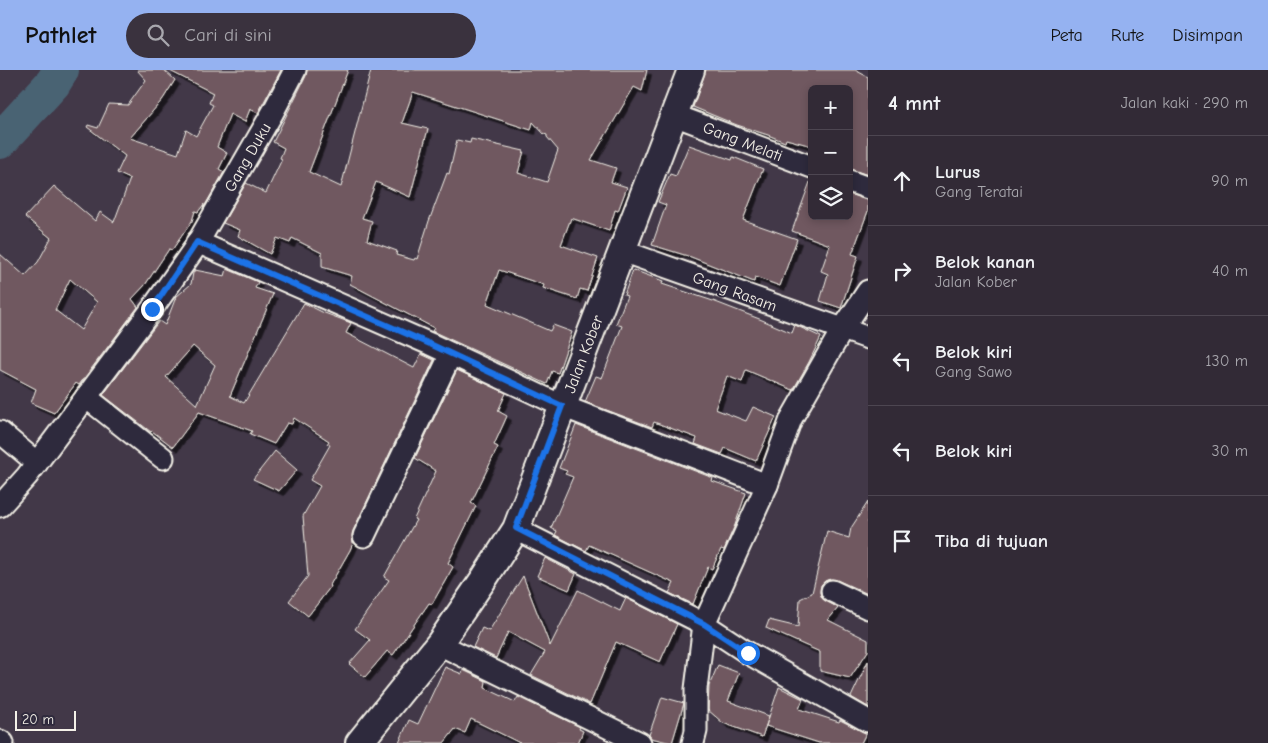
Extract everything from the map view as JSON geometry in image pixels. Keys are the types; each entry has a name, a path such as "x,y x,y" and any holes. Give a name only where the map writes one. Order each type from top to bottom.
{"street":[{"name":"Gang Duku","path":"0,506 37,463 152,309 197,242 273,112 295,70"},
{"name":"Jalan Kober","path":"359,743 439,644 516,528 691,70"},
{"name":"Gang Melati","path":"674,115 808,165"},
{"path":"853,182 868,188"},
{"path":"197,242 451,354 562,406 767,485"},
{"name":"Gang Rasam","path":"622,252 854,333"},
{"path":"693,743 696,731 696,689 704,624 767,485 791,419 854,333 868,291"},
{"path":"364,536 451,354"},
{"path":"86,397 163,458"},
{"path":"0,432 37,463"},
{"path":"516,528 704,624 748,653 868,721"},
{"path":"832,591 868,608"},
{"path":"439,644 640,743"}],"building":[{"path":"137,70 164,70 175,80 163,99 130,138 178,154 186,130 196,136 213,105 209,103 213,93 168,70 281,70 258,113 250,109 245,122 230,114 217,147 227,153 219,169 224,172 203,209 204,204 198,212 195,211 192,221 172,250 169,249 145,285 132,299 138,307 79,385 76,383 54,413 31,403 36,389 0,370 0,254 25,276 38,262 51,238 25,217 54,186 95,221 100,212 114,222 130,179 117,173 125,156 87,127 88,125 98,128 109,104 128,105 146,80","holes":["70,279 97,302 81,330 55,310"]},
{"path":"307,70 348,70 309,172 341,187 371,70 647,70 642,91 634,87 591,160 616,168 611,182 627,187 618,211 615,210 609,231 571,218 561,245 598,258 587,291 580,289 577,299 543,288 544,285 499,270 487,304 550,331 553,325 572,332 558,373 552,371 547,384 432,331 434,328 350,284 352,276 322,267 322,253 292,238 290,243 277,238 270,254 238,236 240,230 223,223 246,183 266,193 282,159 280,158 284,148 273,142 306,76","holes":["413,92 531,130 533,122 547,135 558,150 547,182 518,173 524,151 471,139 470,143 457,140 449,174 447,173 417,259 415,258 414,260 396,255 397,251 367,240 372,221 362,218 376,182 410,197 428,129 402,123"]},
{"path":"706,70 855,70 868,77 868,175 853,170 853,85 808,85 808,145 786,139 785,142 693,107"},
{"path":"689,145 732,160 733,157 763,169 743,220 797,239 780,286 755,277 754,282 691,257 652,245 666,205 658,202 670,174 676,176"},
{"path":"808,187 808,220 853,220 853,195 868,200 868,211 852,254 858,256 841,308 820,301 828,274 821,271 830,245 792,231"},
{"path":"227,269 258,282 255,288 273,294 230,396 244,403 304,303 351,323 346,333 414,368 421,354 434,360 353,531 353,543 350,550 331,586 308,616 289,601 308,576 303,516 320,486 310,480 330,445 327,444 329,441 294,418 292,424 287,423 274,444 250,434 252,431 199,412 173,447 103,395 159,321 165,325 176,297 191,284 195,270 225,276","holes":["193,346 215,365 197,405 166,377"]},
{"path":"633,270 663,281 662,284 713,301 792,333 795,325 821,337 793,390 746,370 742,382 727,376 715,409 746,421 753,407 776,417 756,461 725,448 722,454 695,444 697,438 654,422 652,427 585,402 596,376 602,378 622,326 616,324 627,296 624,295"},
{"path":"457,370 506,393 498,411 507,416 494,445 498,447 471,503 476,506 448,563 453,567 432,604 429,603 393,655 387,651 365,677 349,664 370,640 355,629 389,580 384,577 416,520 414,519 436,471 415,458"},
{"path":"576,425 713,478 712,481 746,493 724,550 721,549 712,569 708,567 693,604 669,593 674,583 589,545 586,551 555,535 557,531 551,528 573,477 565,474 567,471 559,468"},
{"path":"275,451 297,470 279,491 253,479"},
{"path":"868,502 868,594 831,579 821,585 820,592 822,598 838,608 828,620 868,640 868,651 850,678 820,671 820,652 766,628 769,620 798,627 800,599 812,593 827,531 849,538 851,528"},
{"path":"545,558 576,574 569,590 537,576"},
{"path":"523,576 550,646 578,590 620,611 626,598 677,624 660,662 616,642 590,704 531,675 545,652 508,632 496,658 473,647 482,628 489,631"},
{"path":"868,661 868,707 851,697"},
{"path":"718,665 739,673 728,701 769,716 762,737 723,723 708,710 709,686"},
{"path":"445,667 462,674 463,670 486,681 485,688 515,702 518,697 580,727 579,729 583,731 578,743 520,743 471,719 465,733 455,729 444,743 399,743 409,720 418,724"},
{"path":"779,687 803,699 799,709 839,722 840,720 866,733 861,743 819,743 766,726"},
{"path":"662,697 684,703 672,743 651,738 649,735"}],"waterway":[{"path":"0,141 53,83 61,70"}],"route":[{"path":"152,309 197,242 430,344 562,406 516,528 704,624 748,653"}]}
